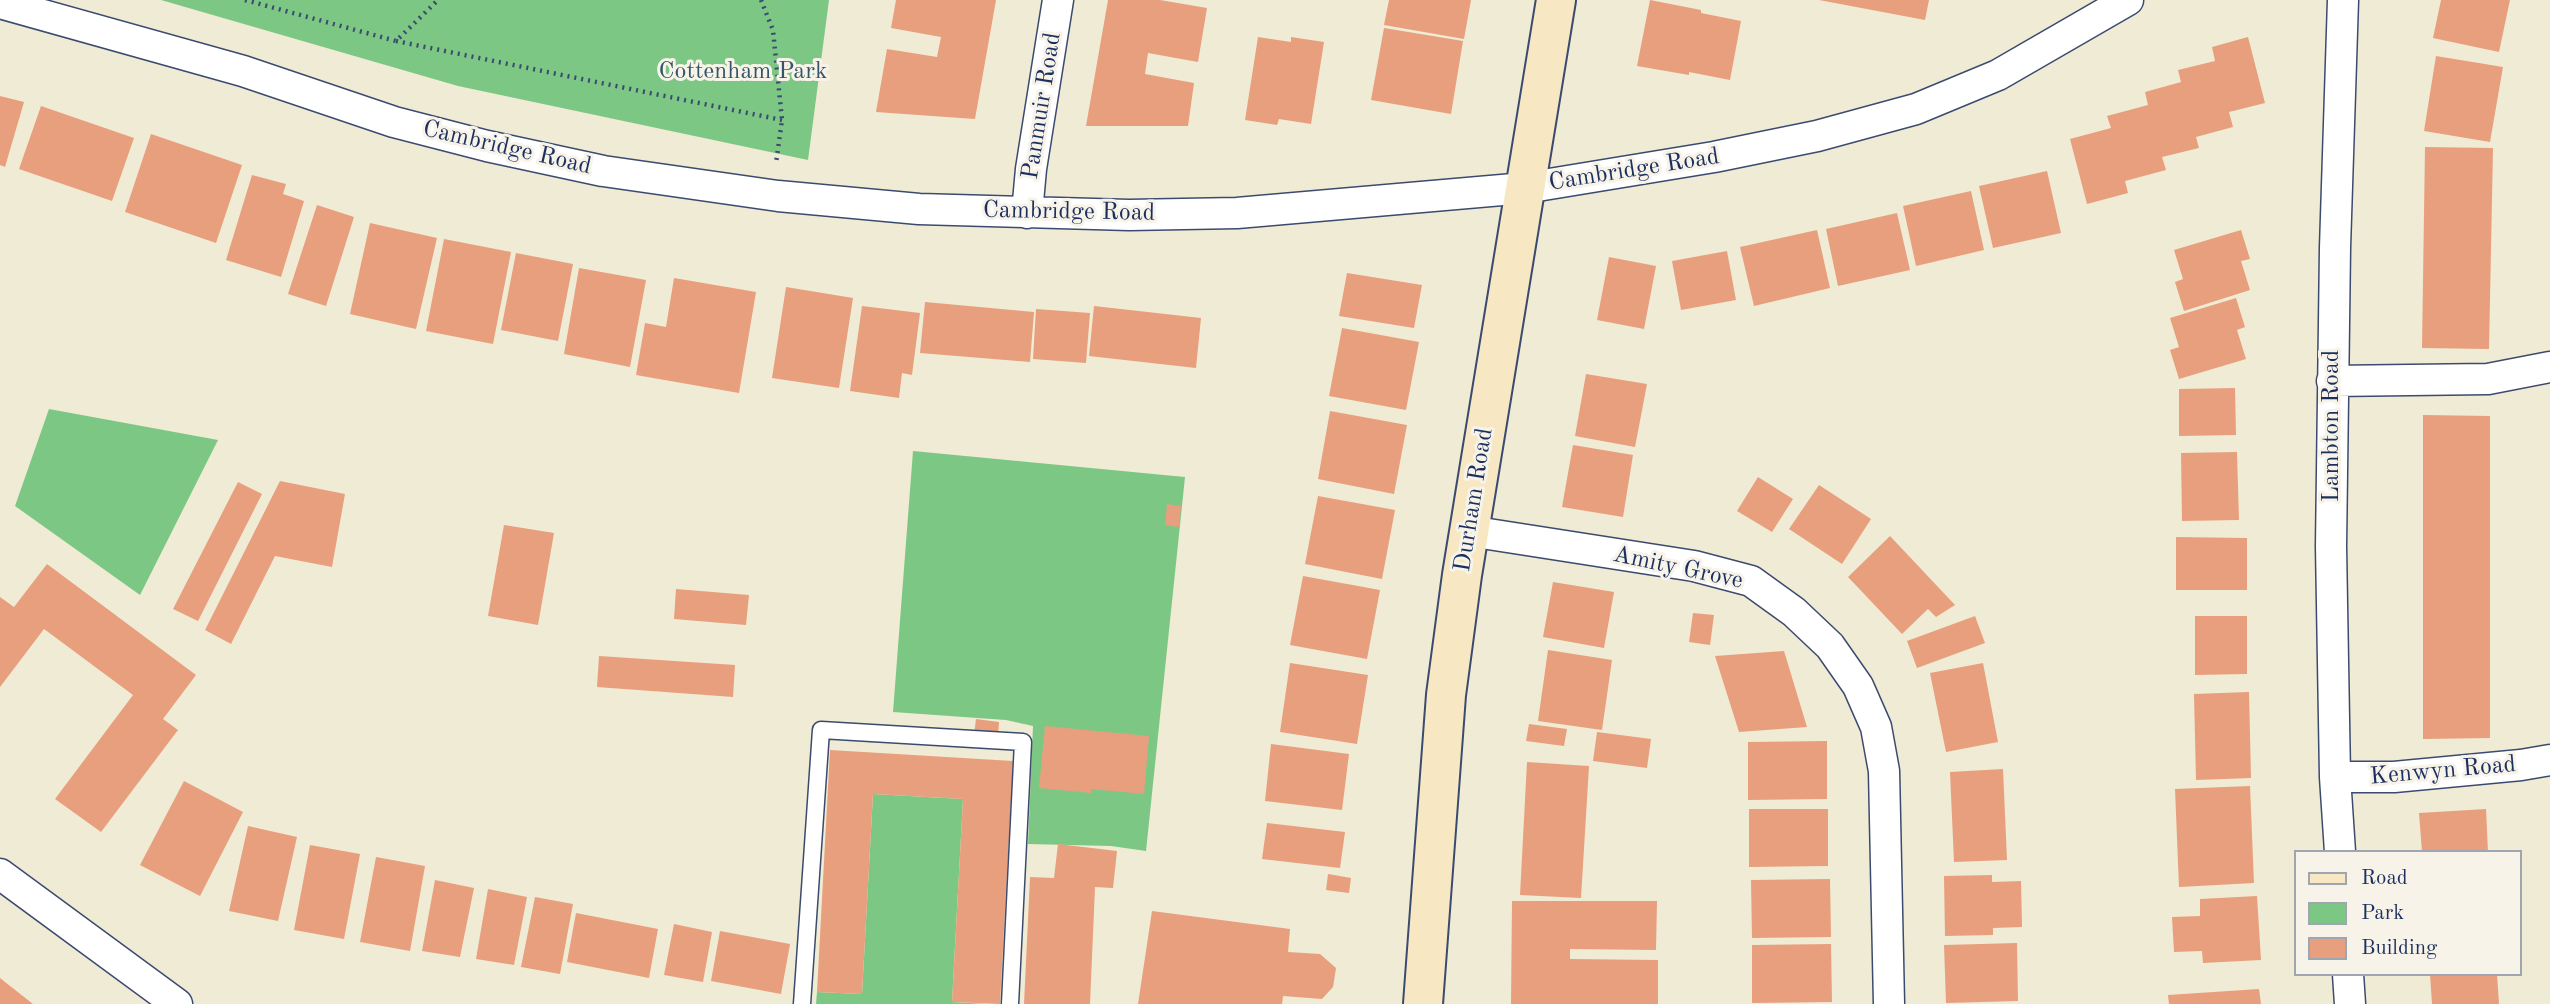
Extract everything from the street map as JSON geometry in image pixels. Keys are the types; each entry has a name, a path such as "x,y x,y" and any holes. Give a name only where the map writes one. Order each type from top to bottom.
{"main road":[{"name":"Durham Road","path":"1423,1004 1446,695 1469,531 1556,0"}],"street":[{"name":"Panmuir Road","path":"1027,213 1031,169 1058,0"},
{"name":"Cambridge Road","path":"0,3 243,71 394,122 487,146 603,171 778,196 919,209 1027,213 1237,213 1525,188 1714,157 1817,136 1916,109 1998,75 2128,0"},
{"name":"Lambton Road","path":"2340,850 2331,546 2332,381 2343,0"},
{"path":"2332,381 2488,379 2550,367"},
{"name":"Amity Grove","path":"1469,531 1694,566 1751,581 1794,612 1830,646 1858,687 1876,727 1884,771 1889,1004"},
{"name":"Kenwyn Road","path":"2336,777 2394,777 2550,760"},
{"path":"0,874 177,1004"},
{"path":"2348,976 2350,1004"}],"lane":[{"path":"802,1004 821,730 1023,742 1010,1004"}],"path":[{"path":"245,0 396,41 782,120"},
{"path":"396,41 438,0"},
{"path":"761,0 773,30 782,120 776,153 778,196"}],"green space":[{"name":"Cottenham Park","path":"161,0 829,0 808,160 458,86"},
{"path":"49,409 218,440 140,595 15,506"},
{"path":"913,451 1185,477 1146,851 1111,846 1028,844 1033,726 1006,720 893,712"},
{"path":"873,794 963,799 952,1002 986,1004 816,1004 817,992 862,994"}],"building":[{"path":"896,0 996,0 975,119 876,112 887,49 937,57 941,37 891,28"},
{"path":"1108,0 1160,0 1207,8 1198,62 1148,53 1145,74 1194,83 1188,126 1086,126"},
{"path":"1389,0 1471,0 1464,39 1384,25"},
{"path":"1650,0 1741,21 1730,80 1637,66"},
{"path":"1819,0 1929,0 1925,20"},
{"path":"2441,0 2510,0 2499,52 2433,38"},
{"path":"1384,28 1463,41 1451,114 1371,100"},
{"path":"1258,37 1291,42 1291,37 1324,42 1311,124 1279,119 1277,125 1245,120"},
{"path":"2248,37 2265,103 2229,112 2233,127 2196,137 2199,148 2162,157 2166,170 2125,181 2128,193 2087,204 2070,139 2111,128 2107,116 2148,105 2145,92 2181,82 2178,70 2215,61 2212,47"},
{"path":"2436,56 2503,67 2490,142 2424,131"},
{"path":"0,96 24,102 5,167 0,165"},
{"path":"41,106 134,138 112,201 19,169"},
{"path":"151,134 242,165 216,243 125,212"},
{"path":"2425,147 2493,148 2489,349 2422,348"},
{"path":"2047,171 2061,233 1993,248 1979,186"},
{"path":"252,175 286,184 283,194 304,201 281,277 226,260"},
{"path":"1971,191 1984,250 1916,266 1903,206"},
{"path":"317,205 354,217 326,306 288,294"},
{"path":"1897,213 1910,270 1838,286 1826,229"},
{"path":"370,223 437,238 416,329 350,314"},
{"path":"1817,230 1830,288 1754,306 1740,247"},
{"path":"2241,230 2250,259 2241,261 2250,290 2184,311 2175,282 2183,279 2174,250"},
{"path":"444,239 511,252 493,344 426,331"},
{"path":"1727,251 1736,300 1681,310 1672,261"},
{"path":"516,253 573,264 558,341 501,330"},
{"path":"1609,257 1656,266 1644,329 1597,320"},
{"path":"579,268 646,280 630,367 564,354"},
{"path":"1347,273 1422,285 1414,328 1339,316"},
{"path":"674,278 756,292 739,393 636,375 645,323 666,327"},
{"path":"786,287 853,298 839,388 772,378"},
{"path":"2236,298 2245,327 2237,330 2246,359 2179,379 2170,350 2179,347 2170,318"},
{"path":"925,302 1034,312 1030,362 920,353"},
{"path":"862,306 920,313 912,375 902,373 899,398 850,391"},
{"path":"1094,306 1201,318 1196,368 1089,356"},
{"path":"1036,309 1090,313 1086,363 1033,359"},
{"path":"1342,328 1419,342 1406,410 1329,396"},
{"path":"1586,374 1647,384 1635,447 1575,436"},
{"path":"2235,388 2236,435 2179,436 2179,389"},
{"path":"1330,411 1407,425 1394,494 1318,479"},
{"path":"2423,415 2490,416 2490,738 2423,739"},
{"path":"1573,445 1633,455 1623,517 1562,507"},
{"path":"2237,452 2239,520 2182,521 2181,453"},
{"path":"1758,477 1793,499 1772,532 1737,511"},
{"path":"280,481 345,494 332,567 275,556 231,644 205,630"},
{"path":"238,482 262,494 198,621 173,609"},
{"path":"1819,485 1871,519 1842,564 1789,529"},
{"path":"1318,496 1395,510 1382,579 1305,564"},
{"path":"1167,504 1181,506 1179,527 1165,525"},
{"path":"504,525 554,533 538,625 488,616"},
{"path":"1890,536 1955,605 1936,617 1928,609 1902,634 1848,577"},
{"path":"2176,537 2247,538 2247,590 2176,590"},
{"path":"47,564 196,675 163,719 178,730 101,832 55,799 133,695 44,629 0,687 0,597 14,607"},
{"path":"1303,576 1380,590 1367,659 1290,645"},
{"path":"1553,582 1614,592 1604,648 1543,637"},
{"path":"676,589 749,595 746,625 674,619"},
{"path":"1693,613 1714,615 1710,645 1689,642"},
{"path":"1975,616 1985,643 1917,668 1907,641"},
{"path":"2195,616 2247,616 2247,674 2195,675"},
{"path":"1548,650 1612,660 1602,730 1538,721"},
{"path":"1784,651 1807,727 1739,732 1715,656"},
{"path":"599,656 735,665 733,697 597,687"},
{"path":"1290,663 1368,675 1357,744 1280,732"},
{"path":"1983,663 1998,742 1946,752 1930,673"},
{"path":"2249,692 2251,778 2196,780 2194,694"},
{"path":"976,719 999,722 998,737 974,735"},
{"path":"1529,724 1567,729 1564,746 1526,741"},
{"path":"1045,726 1149,736 1144,794 1039,788"},
{"path":"1597,732 1651,739 1647,768 1593,761"},
{"path":"1827,741 1827,799 1748,800 1748,742"},
{"path":"1271,744 1349,754 1342,810 1265,801"},
{"path":"830,750 1013,761 1000,1004 952,1002 963,799 873,794 862,994 817,992"},
{"path":"1527,762 1589,766 1581,898 1520,895"},
{"path":"2003,769 2007,860 1954,862 1950,772"},
{"path":"184,781 243,812 200,896 140,865"},
{"path":"2250,786 2254,883 2179,887 2175,789"},
{"path":"1749,809 1828,809 1828,866 1749,867"},
{"path":"2486,809 2488,850 2422,850 2419,813"},
{"path":"1267,823 1345,832 1340,868 1262,859"},
{"path":"248,826 297,837 278,921 229,911"},
{"path":"1058,844 1117,851 1113,888 1095,887 1090,1004 1024,1004 1030,877 1054,878"},
{"path":"310,845 360,854 344,939 294,930"},
{"path":"376,857 425,866 410,951 360,942"},
{"path":"1328,874 1351,878 1349,893 1326,890"},
{"path":"1992,875 1992,882 2021,881 2022,927 1993,928 1993,935 1945,936 1944,876"},
{"path":"1830,879 1831,937 1752,938 1751,880"},
{"path":"435,880 474,888 460,957 422,951"},
{"path":"488,889 527,897 514,965 476,959"},
{"path":"2257,896 2261,960 2203,963 2202,951 2174,952 2172,917 2200,916 2200,899"},
{"path":"535,897 573,904 560,974 521,967"},
{"path":"1512,901 1657,901 1656,950 1570,949 1570,959 1658,960 1658,1004 1511,1004"},
{"path":"1152,911 1290,929 1288,952 1320,954 1336,968 1333,987 1322,999 1283,996 1282,1004 1138,1004"},
{"path":"576,913 658,929 649,978 567,962"},
{"path":"674,924 712,932 703,982 664,975"},
{"path":"720,931 790,944 781,994 711,981"},
{"path":"2017,943 2018,1001 1946,1003 1944,945"},
{"path":"1831,944 1832,1002 1752,1003 1752,945"},
{"path":"2430,976 2497,976 2499,1004 2432,1004"},
{"path":"0,978 5,982 33,1004 0,1004"},
{"path":"2259,989 2261,1004 2169,1004 2168,995"}]}
